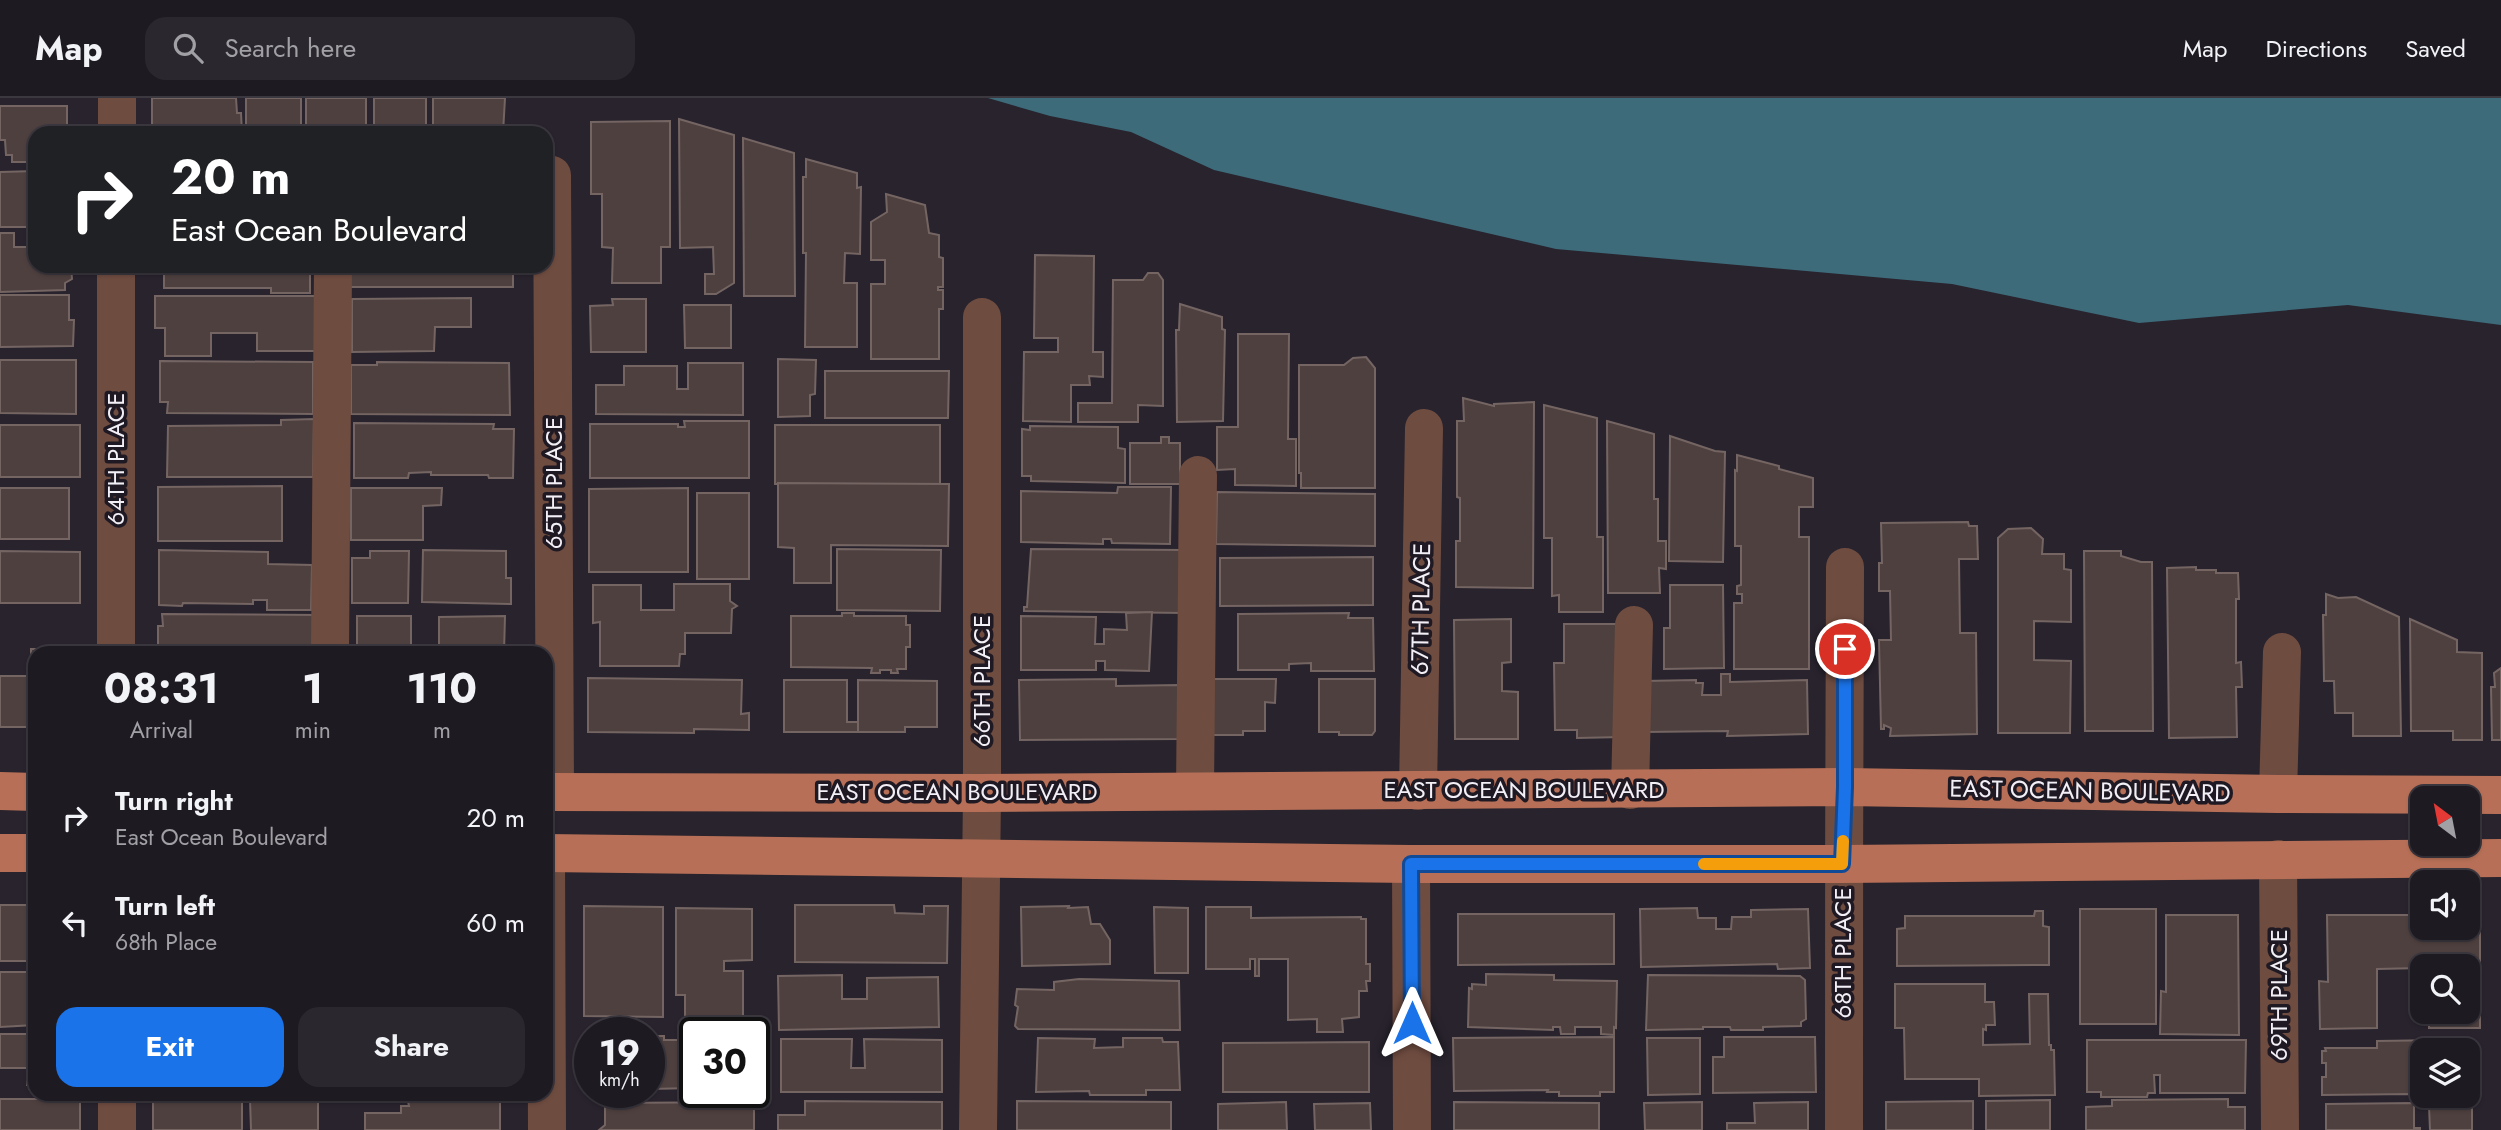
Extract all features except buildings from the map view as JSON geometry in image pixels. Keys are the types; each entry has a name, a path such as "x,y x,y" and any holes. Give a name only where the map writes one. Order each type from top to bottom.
{"main road":[{"name":"EAST OCEAN BOULEVARD","path":"553,792 982,793 1845,787 2501,795"},
{"path":"0,791 28,792"},
{"path":"0,853 28,853"},
{"path":"553,853 1411,864 1842,864 2501,858"}],"street":[{"path":"117,98 117,126"},
{"name":"64TH PLACE","path":"116,273 116,646"},
{"path":"330,646 334,273"},
{"name":"65TH PLACE","path":"550,646 552,273"},
{"name":"66TH PLACE","path":"978,1130 982,793 982,317"},
{"name":"67TH PLACE","path":"1418,791 1424,428"},
{"path":"1195,790 1198,475"},
{"name":"68TH PLACE","path":"1843,1130 1845,567"},
{"path":"1630,790 1634,625"},
{"path":"2278,794 2282,652"},
{"name":"69TH PLACE","path":"2278,859 2280,1130"},
{"path":"1411,864 1412,1130"},
{"path":"117,1101 117,1130"},
{"path":"547,1101 547,1130"}],"water":[{"path":"988,98 2501,98 2501,325 2348,305 2139,323 1952,284 1556,249 1214,170 1131,132 1050,116"}],"slow traffic":[{"path":"1704,864 1842,864 1843,841"}],"route":[{"path":"1412,1023 1411,864 1842,864 1845,649"}]}
